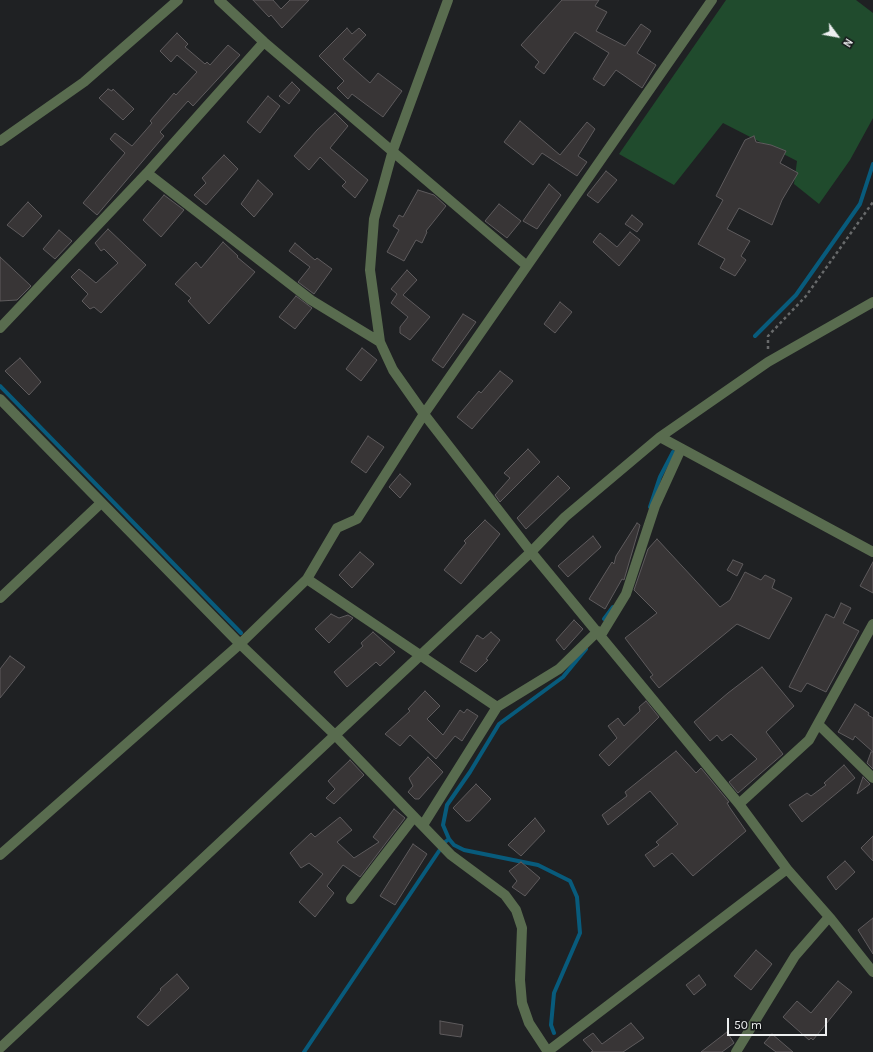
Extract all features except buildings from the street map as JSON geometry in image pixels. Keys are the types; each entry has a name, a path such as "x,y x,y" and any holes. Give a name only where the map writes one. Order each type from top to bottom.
{"street":[{"path":"0,141 84,82 178,0"},
{"path":"219,0 264,42 393,150 527,266"},
{"path":"448,0 393,150 374,219 370,270 380,342 393,370 424,414 531,552 600,633 739,804 787,869 829,917 873,972"},
{"path":"0,856 240,644 307,579 337,528 358,519 424,414 712,0"},
{"path":"0,328 147,173 264,42"},
{"path":"147,173 311,300 380,342"},
{"path":"0,1048 531,552 565,517 660,437 768,362 873,302"},
{"path":"0,399 240,644 335,735 451,855 505,895 516,910 522,928 520,980 522,1003 529,1023 547,1052 787,869"},
{"path":"660,437 873,552"},
{"path":"422,825 497,707 559,670 600,633 626,594 655,506 681,448"},
{"path":"0,598 101,503"},
{"path":"307,579 497,707"},
{"path":"739,804 809,740 819,725 873,624"},
{"path":"819,725 873,778"},
{"path":"351,899 414,817"},
{"path":"736,1052 795,956 829,917"}],"path":[{"path":"768,362 768,336 806,296 873,202"}],"green space":[{"path":"726,0 856,0 873,13 873,118 850,160 819,204 794,184 797,161 723,123 674,185 619,154"}],"waterway":[{"path":"755,336 796,295 860,204 873,164"},
{"path":"0,386 241,633"},
{"path":"650,507 660,477 673,452"},
{"path":"604,619 613,607"},
{"path":"445,842 449,839 443,825 447,805 470,772 499,724 563,677 586,649"},
{"path":"449,839 454,845 464,850 538,865 570,881 577,897 580,933 554,993 551,1025 554,1033"},
{"path":"304,1052 439,851"}]}
